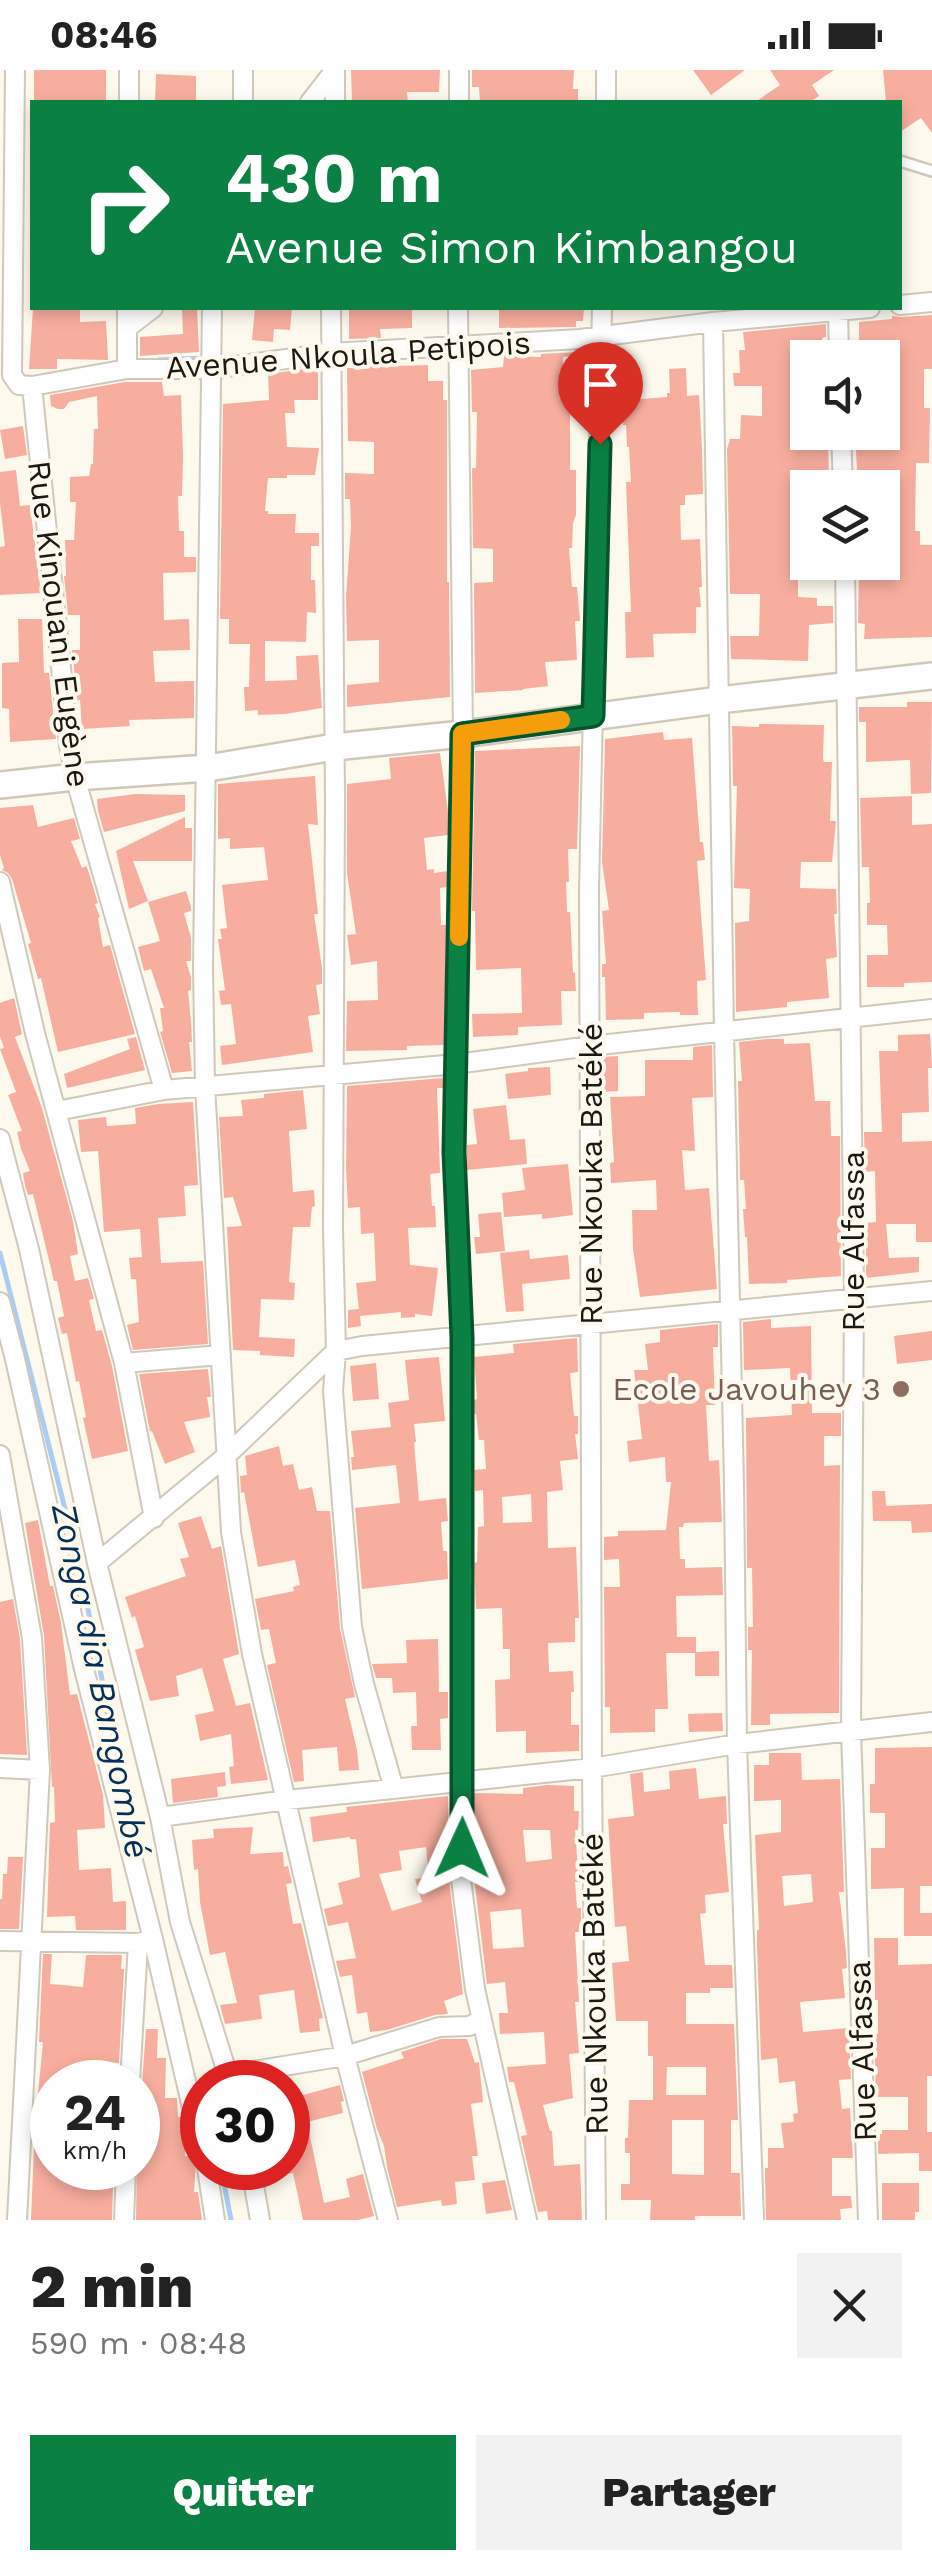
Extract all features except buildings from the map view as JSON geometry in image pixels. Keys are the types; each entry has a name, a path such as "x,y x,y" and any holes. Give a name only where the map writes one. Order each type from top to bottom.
{"street":[{"path":"15,70 12,375 19,384 32,386"},
{"path":"129,70 129,100"},
{"path":"243,100 244,70"},
{"path":"312,100 335,70 335,100"},
{"path":"459,70 459,100"},
{"path":"606,70 606,100"},
{"path":"902,305 932,302"},
{"path":"127,310 127,369"},
{"path":"127,334 151,310"},
{"path":"212,310 205,1086 231,1532 252,1654 345,2056 388,2220"},
{"path":"331,310 334,1391 352,1627 394,1789"},
{"path":"458,310 462,734 454,1152 462,1337 462,1898 482,2020 526,2220"},
{"name":"Rue Nkouka Batéké","path":"596,2220 589,890 602,310"},
{"path":"838,310 839,340"},
{"name":"Avenue Nkoula Petipois","path":"32,386 127,369 212,369 330,353 601,336 838,310"},
{"path":"713,322 736,1744 754,2220"},
{"name":"Rue Kinouani Eugène","path":"32,386 69,745 164,1090"},
{"name":"Rue Alfassa","path":"845,580 854,1298 851,1730 868,2220"},
{"path":"0,785 208,768 334,746 932,676"},
{"path":"0,882 35,1033 124,1364 154,1518"},
{"path":"57,1111 164,1090 456,1064 932,1009"},
{"path":"0,1140 29,1249 98,1563 160,1817 180,1922 223,2060"},
{"path":"98,1563 225,1457 336,1351 932,1291"},
{"path":"0,1302 145,1941 180,2070"},
{"path":"124,1364 221,1356"},
{"path":"0,1455 32,1638 40,1770 18,2220"},
{"path":"160,1817 592,1768 736,1744 932,1722"},
{"path":"0,1768 40,1770"},
{"path":"0,1942 145,1941"},
{"path":"132,2060 145,1941"},
{"path":"310,2063 439,2027 468,2026 482,2020"},
{"path":"124,2220 125,2190"},
{"path":"210,2190 215,2220"},
{"path":"254,2190 260,2220"}],"lane":[{"path":"902,162 932,170"}],"waterway":[{"path":"158,360 205,358"},
{"name":"Zonga dia Bangombé","path":"0,1253 79,1564 125,1795"},
{"name":"Zonga dia Bangombé","path":"225,2190 231,2220"}],"slow traffic":[{"path":"459,937 462,734 561,720"}],"place":[{"name":"Ecole Javouhey 3","path":"901,1389"}],"route":[{"path":"462,1848 462,1337 454,1152 462,734 593,716 600,444"}]}
